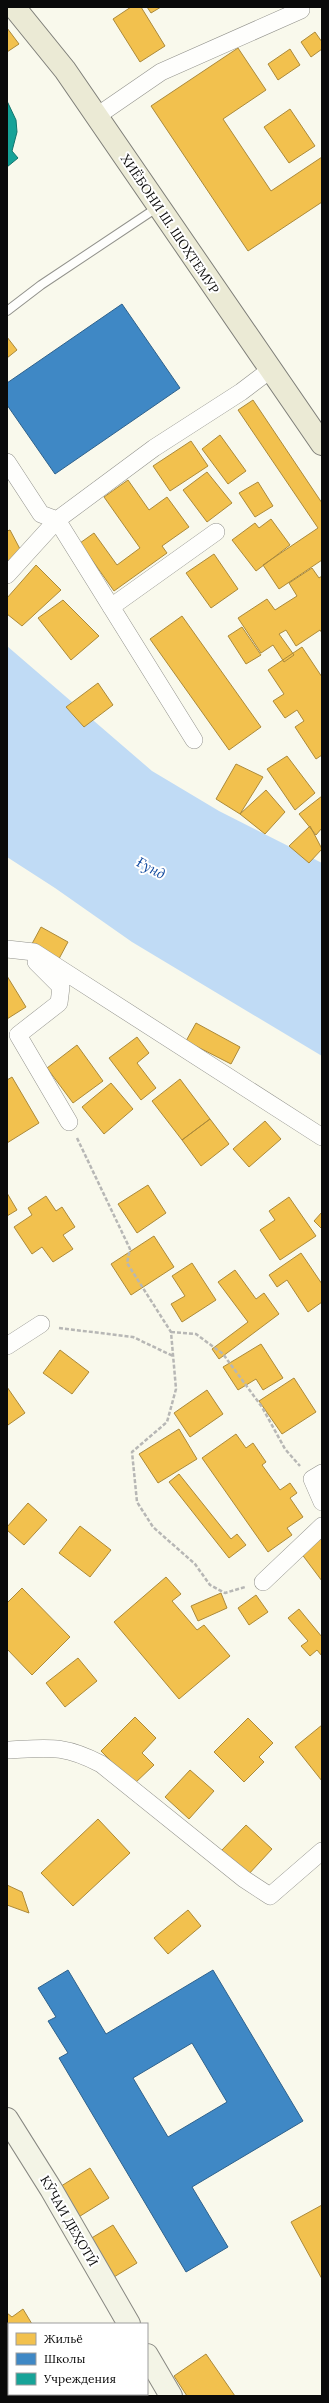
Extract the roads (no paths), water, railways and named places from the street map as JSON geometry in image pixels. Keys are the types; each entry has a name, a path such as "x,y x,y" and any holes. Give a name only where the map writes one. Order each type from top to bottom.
{"main road":[{"name":"ХИЁБОНИ Ш. ШОҲТЕМУР","path":"14,7 65,70 322,444"},
{"name":"КӮЧАИ ДЕҲОТӢ","path":"7,2119 55,2196 128,2323"},
{"path":"148,2357 171,2396"}],"street":[{"path":"97,116 161,72 302,10"},
{"path":"7,575 57,520 154,448 241,392 270,370"},
{"path":"7,462 41,514 57,520 194,740"},
{"path":"111,607 216,532"},
{"path":"7,949 34,952 322,1137"},
{"path":"34,952 36,962 61,987 59,1003 18,1034 69,1122"},
{"path":"7,1346 41,1324"},
{"path":"317,1476 322,1502"},
{"path":"263,1582 322,1526"},
{"path":"7,1750 58,1747 79,1752 95,1761 134,1790 244,1879 270,1896 322,1851"}],"lane":[{"path":"7,311 41,285 158,207"}],"water":[{"name":"Ғунд","path":"7,646 152,771 219,811 322,863 322,1056 132,942 55,888 7,857"}]}
